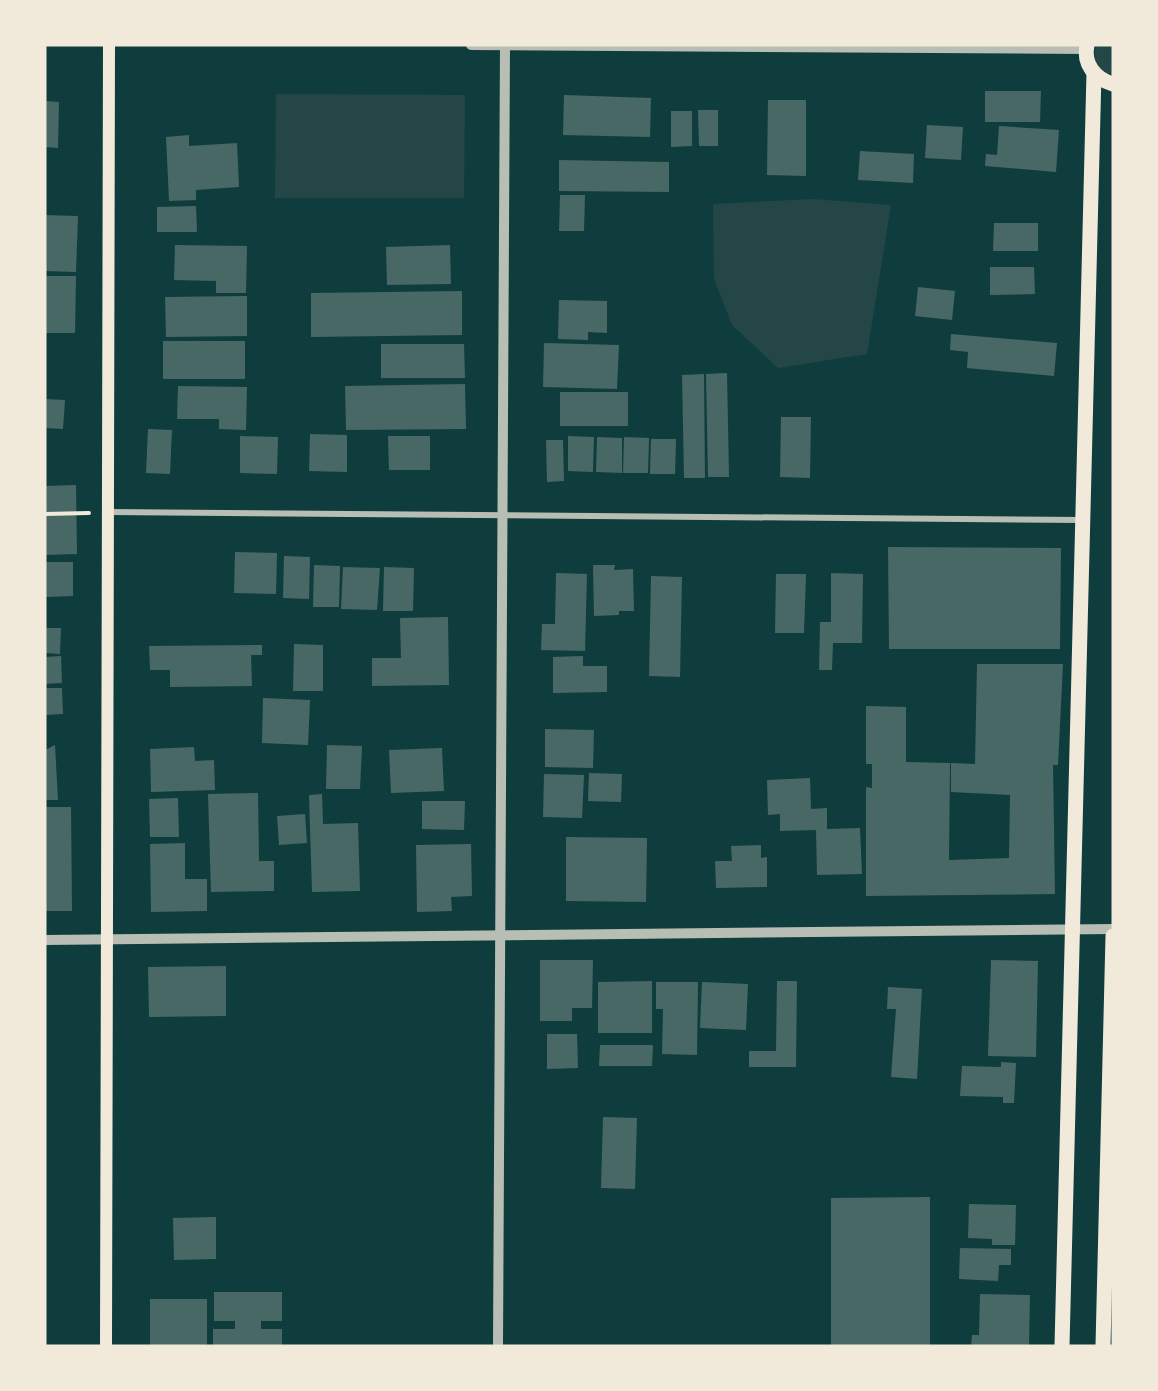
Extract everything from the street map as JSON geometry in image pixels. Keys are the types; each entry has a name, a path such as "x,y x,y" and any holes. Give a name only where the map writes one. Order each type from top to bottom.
{"main road":[{"path":"106,1346 110,45"},
{"path":"1087,47 1089,66 1102,80 1113,84"},
{"path":"1062,1346 1094,73"},
{"path":"1103,1346 1113,936"}],"street":[{"path":"471,45 1087,47"},
{"path":"498,1346 505,45"},
{"path":"108,512 1082,520"},
{"path":"45,940 1113,929"}],"path":[{"path":"45,514 108,512"}],"shaded area":[{"path":"1096,45 1113,45 1113,76 1097,65"},
{"path":"276,94 465,95 464,198 275,198"},
{"path":"812,199 891,205 867,354 778,368 732,325 714,279 713,204"}],"building":[{"path":"985,91 1041,91 1040,122 985,122"},
{"path":"564,95 651,98 650,137 563,135"},
{"path":"768,100 806,100 806,176 767,175"},
{"path":"45,101 59,102 58,148 45,147"},
{"path":"698,110 718,110 718,146 699,146"},
{"path":"671,111 692,111 692,146 671,147"},
{"path":"927,125 963,127 961,160 925,158"},
{"path":"999,126 1059,130 1056,172 985,166 986,154 997,155"},
{"path":"189,135 189,146 237,143 239,187 196,190 196,200 169,201 166,137"},
{"path":"860,151 914,154 913,183 858,180"},
{"path":"559,160 669,162 669,192 559,191"},
{"path":"560,195 585,195 584,231 559,231"},
{"path":"196,206 197,232 157,232 157,207"},
{"path":"45,215 78,216 76,272 45,271"},
{"path":"994,223 1038,223 1038,251 993,251"},
{"path":"175,245 247,246 246,293 216,293 216,281 174,280"},
{"path":"450,245 451,284 387,285 386,247"},
{"path":"990,267 1034,267 1035,294 990,295"},
{"path":"45,276 76,276 75,333 45,333"},
{"path":"918,287 955,291 952,320 915,316"},
{"path":"462,291 462,335 311,337 311,293"},
{"path":"247,296 247,336 166,337 165,297"},
{"path":"559,300 607,301 607,333 588,332 588,340 558,339"},
{"path":"951,334 1057,343 1054,376 967,368 968,352 950,350"},
{"path":"163,341 245,341 245,379 163,379"},
{"path":"544,343 619,345 617,389 543,387"},
{"path":"381,344 464,344 465,378 381,378"},
{"path":"727,373 729,477 708,477 706,374"},
{"path":"704,374 705,478 684,478 682,375"},
{"path":"465,384 466,429 346,430 345,386"},
{"path":"178,386 247,387 246,430 219,429 219,419 177,419"},
{"path":"560,392 628,392 628,426 560,426"},
{"path":"45,399 65,400 63,429 45,428"},
{"path":"781,417 811,417 810,478 780,477"},
{"path":"148,429 172,430 170,474 146,473"},
{"path":"310,434 347,435 347,472 309,471"},
{"path":"240,436 278,437 277,474 240,473"},
{"path":"388,436 430,436 430,470 389,470"},
{"path":"568,436 594,437 593,472 568,471"},
{"path":"597,437 622,438 622,473 596,472"},
{"path":"624,437 649,438 648,473 623,473"},
{"path":"651,439 676,439 675,474 650,474"},
{"path":"546,440 563,440 564,481 547,482"},
{"path":"76,485 77,554 45,555 45,486"},
{"path":"888,547 1061,548 1060,649 889,649"},
{"path":"235,552 277,553 276,594 234,593"},
{"path":"284,556 310,557 309,599 283,598"},
{"path":"45,562 73,562 73,596 45,597"},
{"path":"314,565 340,566 339,607 313,607"},
{"path":"593,565 615,565 614,570 633,569 634,611 619,611 619,615 594,616"},
{"path":"343,567 380,568 377,610 341,609"},
{"path":"384,567 414,568 413,611 383,611"},
{"path":"556,573 587,574 585,651 541,650 542,624 555,624"},
{"path":"831,573 863,574 862,643 833,643 832,670 819,670 820,622 831,622"},
{"path":"776,574 806,574 804,633 775,633"},
{"path":"651,576 682,577 680,677 649,676"},
{"path":"448,617 449,685 372,686 372,658 401,658 400,618"},
{"path":"45,628 61,628 60,654 45,653"},
{"path":"294,644 323,645 323,691 293,691"},
{"path":"262,645 262,655 251,655 252,686 170,687 170,670 150,670 149,646"},
{"path":"61,656 62,683 45,684 45,657"},
{"path":"583,656 583,666 607,666 607,692 553,693 553,657"},
{"path":"977,664 1063,664 1058,765 1053,765 1055,894 866,896 866,787 872,788 872,764 866,764 866,706 906,707 906,762 950,763 949,860 1009,858 1010,795 951,792 951,763 975,764"},
{"path":"45,688 62,688 63,714 45,715"},
{"path":"263,698 310,700 308,745 262,743"},
{"path":"545,729 594,730 593,768 545,767"},
{"path":"55,745 58,800 45,800 45,750"},
{"path":"327,745 362,746 360,789 326,789"},
{"path":"194,747 195,761 214,760 215,790 151,792 150,749"},
{"path":"442,748 444,791 391,793 389,750"},
{"path":"589,773 622,774 621,802 588,801"},
{"path":"544,774 584,775 582,818 543,817"},
{"path":"810,778 811,809 827,808 827,829 860,828 862,874 817,875 816,830 780,831 780,814 768,815 767,780"},
{"path":"258,793 259,861 274,861 274,891 211,892 208,794"},
{"path":"322,794 323,824 358,823 360,891 312,892 309,795"},
{"path":"178,798 179,837 150,837 149,799"},
{"path":"422,801 465,801 464,830 422,829"},
{"path":"45,807 71,807 72,911 45,911"},
{"path":"305,814 307,843 279,845 277,816"},
{"path":"566,837 647,838 646,902 566,901"},
{"path":"185,843 185,879 207,879 207,911 151,912 150,844"},
{"path":"471,844 472,896 451,897 452,911 417,912 416,845"},
{"path":"761,845 761,858 767,857 767,887 716,888 715,861 732,861 731,846"},
{"path":"540,960 593,960 592,1008 572,1008 572,1021 540,1021"},
{"path":"991,960 1038,961 1036,1057 988,1056"},
{"path":"226,966 226,1016 149,1017 148,967"},
{"path":"652,981 652,1033 598,1033 598,982"},
{"path":"777,981 797,981 796,1067 749,1067 749,1051 776,1051"},
{"path":"656,982 698,982 697,1055 662,1054 663,1009 656,1009"},
{"path":"702,982 748,984 746,1030 700,1028"},
{"path":"888,987 922,989 917,1079 891,1077 896,1009 887,1009"},
{"path":"547,1034 577,1034 578,1068 547,1069"},
{"path":"600,1045 653,1045 652,1066 599,1066"},
{"path":"1001,1062 1016,1063 1014,1103 1003,1103 1003,1097 960,1096 962,1066 1001,1067"},
{"path":"603,1117 637,1118 635,1189 601,1188"},
{"path":"930,1197 930,1346 831,1346 831,1198"},
{"path":"969,1204 1016,1205 1015,1245 992,1245 992,1239 968,1238"},
{"path":"216,1217 216,1259 174,1260 173,1218"},
{"path":"960,1248 1011,1249 1011,1265 999,1265 998,1281 959,1279"},
{"path":"214,1292 282,1292 282,1321 261,1321 261,1329 282,1329 282,1346 213,1346 213,1329 235,1329 235,1321 214,1321"},
{"path":"980,1294 1030,1295 1029,1346 971,1346 972,1335 979,1335"},
{"path":"150,1299 207,1299 207,1346 150,1346"}]}
